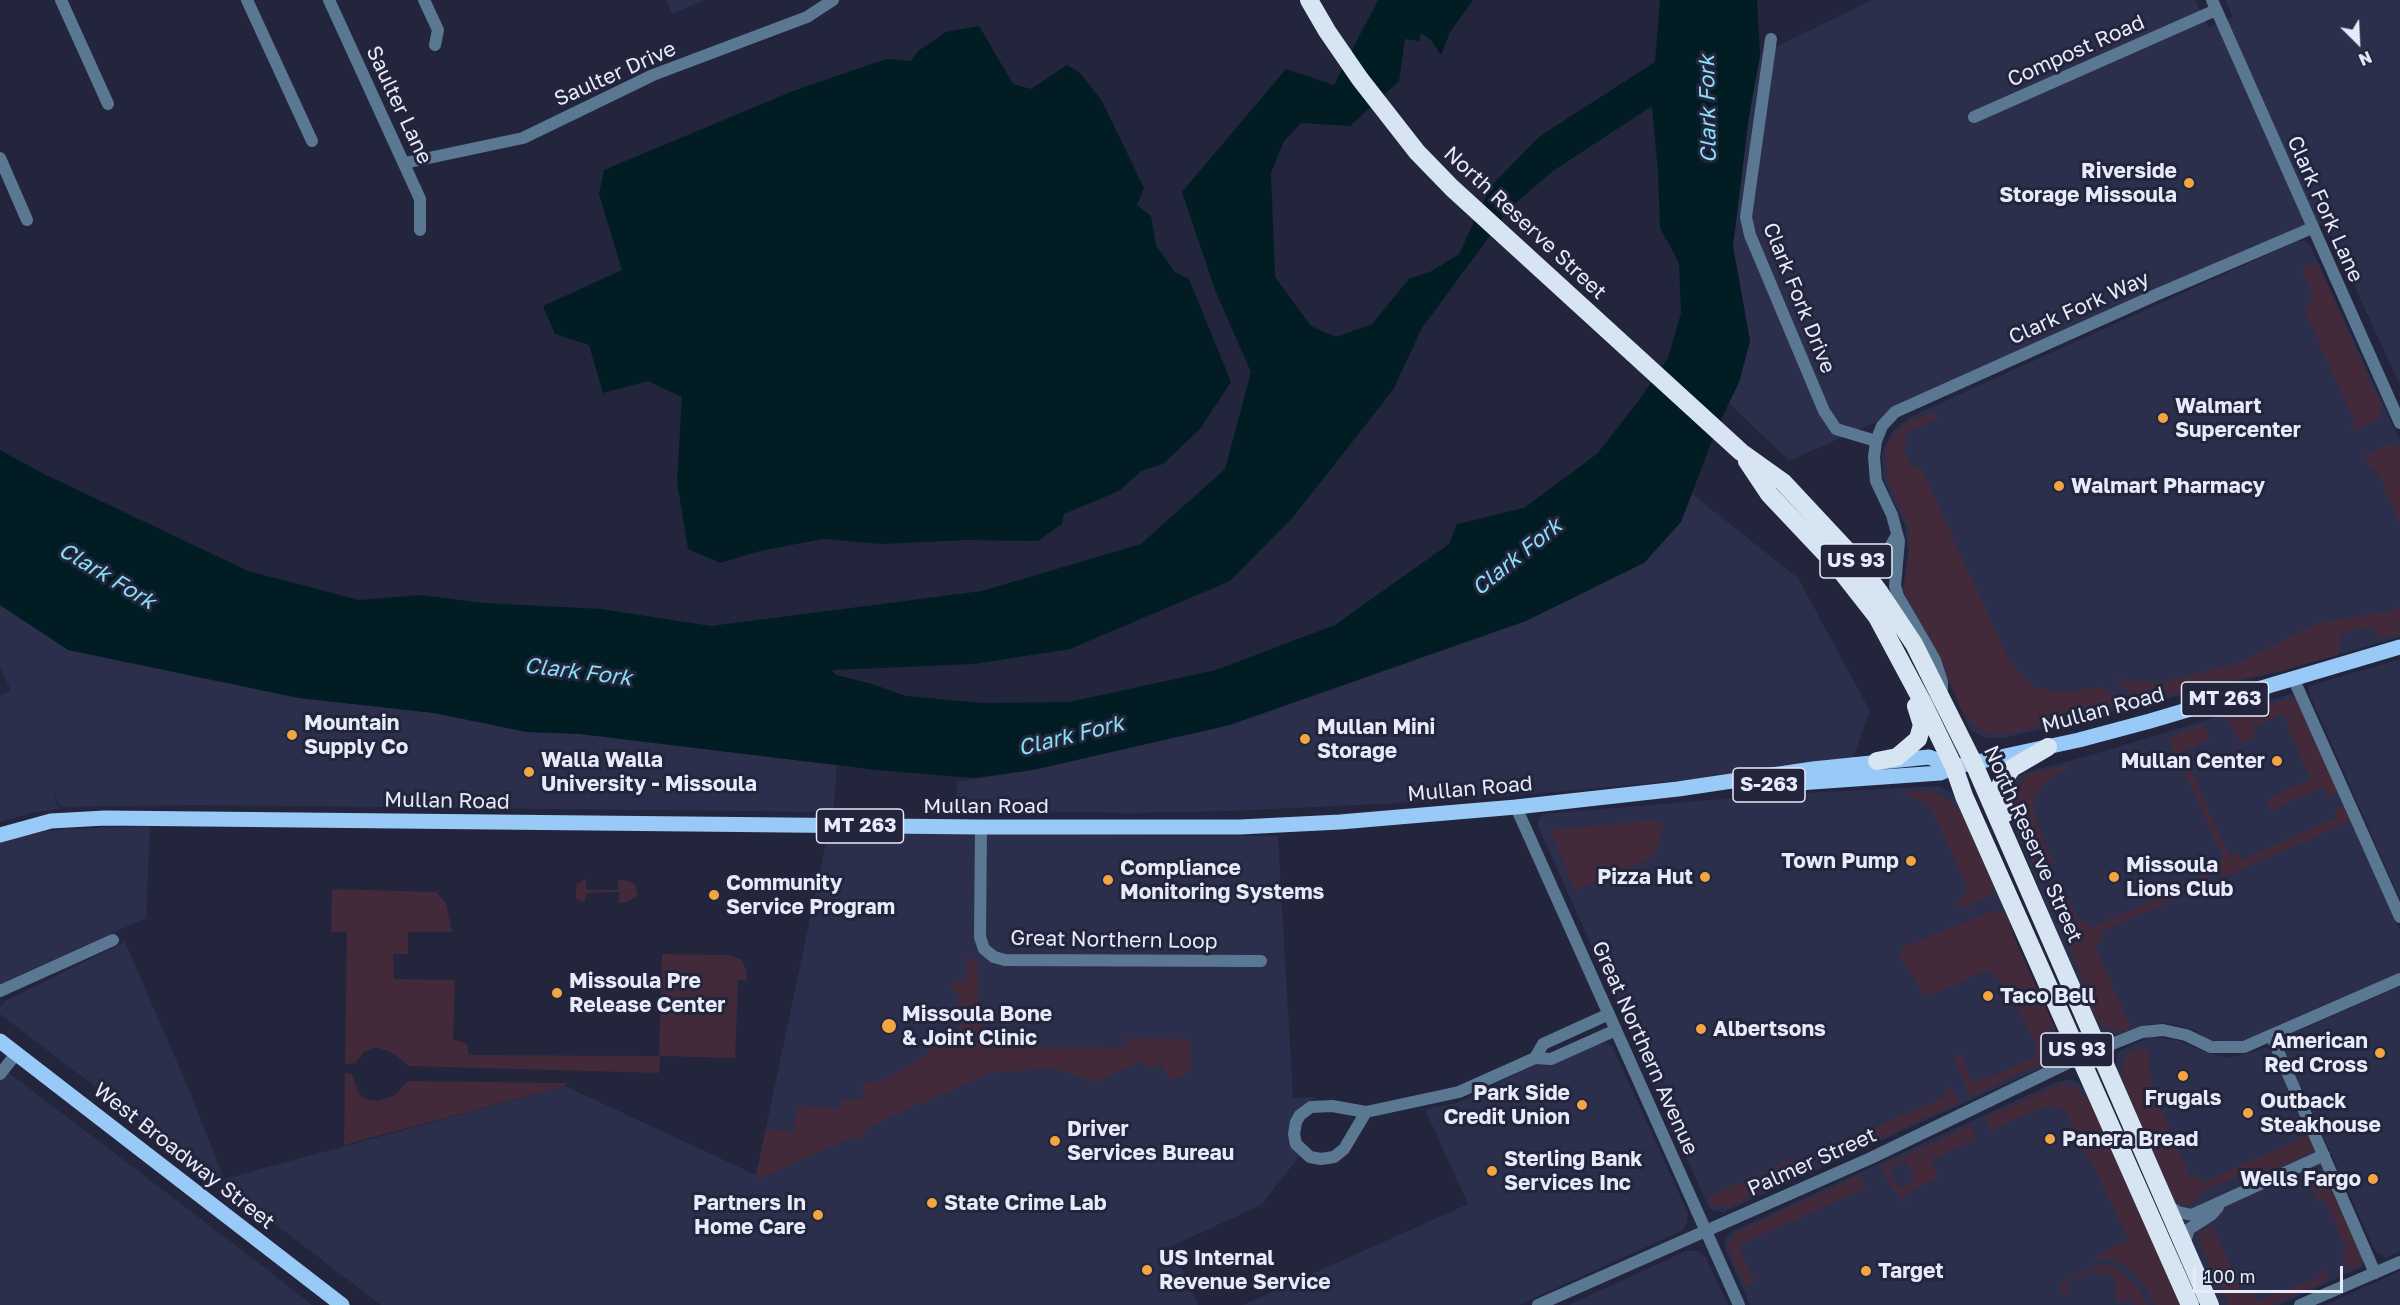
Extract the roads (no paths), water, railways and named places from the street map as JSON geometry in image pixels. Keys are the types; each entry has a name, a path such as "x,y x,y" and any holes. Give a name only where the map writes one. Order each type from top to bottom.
{"highway":[{"name":"North Reserve Street","path":"1309,0 1327,31 1382,109 1417,152 1452,188 1741,452 1783,482 1852,557 1901,624 1941,695 1974,764 2210,1305"},
{"name":"North Reserve Street","path":"1741,452 1769,494 1837,566 1877,617 1923,703 1954,767 1965,798 2190,1305"},
{"path":"1877,617 1883,641 1910,694 1922,725 1918,739 1912,747 1897,757 1877,761"},
{"path":"2048,747 2012,768 1998,791 2069,959 2080,1007"}],"main road":[{"name":"Mullan Road","path":"1720,784 1751,786 1818,783 1934,774 1954,767 2048,747 2150,721 2400,647"},
{"name":"Mullan Road","path":"0,835 51,821 105,818 981,827 1240,827 1340,822 1516,807 1720,784 1744,778 1877,761 1929,757 1954,767"},
{"name":"West Broadway Street","path":"9,1048 342,1305"}],"street":[{"path":"62,0 108,104"},
{"path":"248,0 312,141"},
{"name":"Saulter Lane","path":"329,0 420,199 420,230"},
{"path":"424,0 438,30 435,45"},
{"name":"Saulter Drive","path":"405,163 523,138 653,75 807,17 833,0"},
{"name":"Compost Road","path":"1974,117 2214,5"},
{"name":"Clark Fork Lane","path":"2214,5 2400,423"},
{"name":"Clark Fork Drive","path":"1771,39 1746,217 1750,235 1824,411 1836,429 1876,441"},
{"path":"0,158 27,220"},
{"name":"Clark Fork Way","path":"1876,441 1882,426 1895,412 2312,228"},
{"path":"1876,441 1874,458 1876,481 1892,514 1898,534 1899,557 1895,586 1898,596 1935,660 1942,682 1941,695"},
{"name":"US 93","path":"1852,557 1875,560 1887,552 1898,534"},
{"path":"2294,680 2400,917"},
{"name":"Great Northern Avenue","path":"1516,807 1707,1229 1739,1305"},
{"name":"Great Northern Loop","path":"981,827 980,937 984,949 994,957 1005,960 1260,961"},
{"path":"0,991 113,940"},
{"name":"Palmer Street","path":"1538,1305 1870,1158 2080,1057 2142,1032 2163,1030 2186,1035 2211,1047 2244,1047 2400,979"},
{"path":"1535,1058 1543,1044 1608,1014"},
{"path":"1366,1112 1344,1149 1334,1157 1320,1160 1310,1157 1296,1144 1294,1134 1296,1122 1311,1107 1332,1106 1366,1112 1459,1092 1535,1058 1551,1059 1616,1030"},
{"path":"2271,1035 2376,1273"},
{"path":"0,1064 9,1048"},
{"path":"0,1074 9,1048"},
{"path":"2168,1206 2178,1212 2192,1215 2324,1155"},
{"path":"2184,1245 2189,1229 2211,1215 2226,1199"},
{"path":"2300,1305 2400,1262"}],"water":[{"name":"Clark Fork","path":"1378,0 1473,0 1450,32 1441,55 1431,40 1421,33 1419,41 1405,39 1399,81 1350,126 1301,123 1284,141 1271,173 1275,277 1311,326 1336,337 1372,324 1409,279 1432,271 1459,254 1491,186 1540,136 1655,62 1660,0 1757,0 1760,56 1749,116 1733,246 1750,341 1739,382 1716,430 1681,522 1644,563 1526,621 1230,725 1033,770 973,778 877,770 580,734 527,732 434,713 299,698 68,650 0,605 0,450 42,473 248,571 359,600 421,595 484,603 601,609 711,626 982,591 1141,544 1225,469 1251,372 1215,290 1182,192 1286,69 1334,85","holes":["1652,106 1660,228 1679,263 1681,313 1668,358 1639,400 1597,454 1524,508 1457,524 1449,544 1335,625 1216,670 1069,702 982,703 906,696 836,675 832,670 974,664 1070,649 1230,581 1294,516 1393,390 1422,328 1511,207 1553,171"]},
{"path":"979,26 1013,84 1031,89 1067,65 1080,73 1102,101 1144,188 1137,205 1151,216 1156,245 1175,272 1189,279 1231,382 1200,429 1163,464 1141,471 1119,491 1064,514 1062,524 1038,541 966,540 881,544 823,539 760,551 720,563 688,549 677,482 682,397 648,381 603,393 589,345 555,334 543,306 622,270 599,194 604,170 793,91 886,59 911,61 918,51 946,32"}],"place":[{"name":"Riverside Storage Missoula","path":"2189,183"},
{"name":"Walmart Supercenter","path":"2163,418"},
{"name":"Walmart Pharmacy","path":"2059,486"},
{"name":"Mountain Supply Co","path":"292,735"},
{"name":"Mullan Mini Storage","path":"1305,739"},
{"name":"Mullan Center","path":"2277,761"},
{"name":"Walla Walla University - Missoula","path":"529,772"},
{"name":"Town Pump","path":"1911,861"},
{"name":"Pizza Hut","path":"1705,877"},
{"name":"Missoula Lions Club","path":"2114,877"},
{"name":"Compliance Monitoring Systems","path":"1108,880"},
{"name":"Community Service Program","path":"714,895"},
{"name":"Missoula Pre Release Center","path":"557,993"},
{"name":"Taco Bell","path":"1988,996"},
{"name":"Missoula Bone & Joint Clinic","path":"889,1026"},
{"name":"Albertsons","path":"1701,1029"},
{"name":"American Red Cross","path":"2380,1053"},
{"name":"Frugals","path":"2183,1076"},
{"name":"Park Side Credit Union","path":"1582,1105"},
{"name":"Outback Steakhouse","path":"2248,1113"},
{"name":"Panera Bread","path":"2050,1139"},
{"name":"Driver Services Bureau","path":"1055,1141"},
{"name":"Sterling Bank Services Inc","path":"1492,1171"},
{"name":"Wells Fargo","path":"2373,1179"},
{"name":"State Crime Lab","path":"932,1203"},
{"name":"Partners In Home Care","path":"818,1215"},
{"name":"US Internal Revenue Service","path":"1147,1270"},
{"name":"Target","path":"1866,1271"}]}
